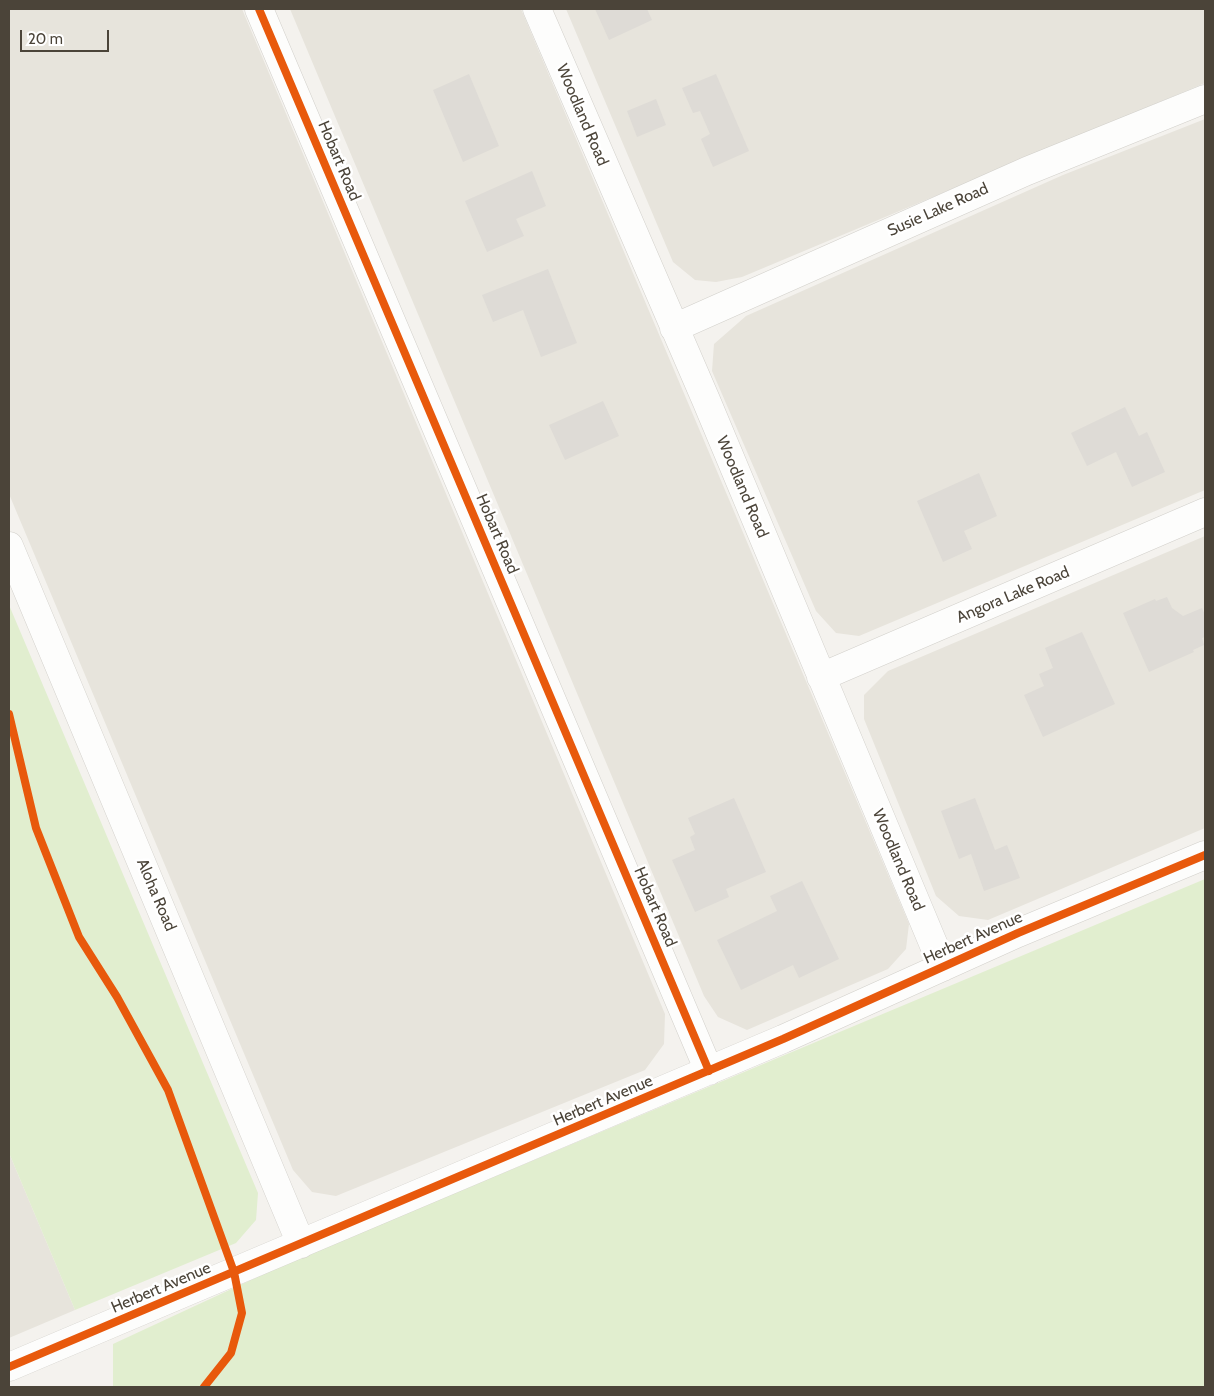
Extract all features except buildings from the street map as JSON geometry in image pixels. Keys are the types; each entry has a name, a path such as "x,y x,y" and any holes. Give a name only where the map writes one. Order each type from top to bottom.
{"street":[{"name":"Hobart Road","path":"259,9 709,1070"},
{"name":"Woodland Road","path":"537,9 674,328 943,967"},
{"name":"Susie Lake Road","path":"674,328 1027,171 1205,99"},
{"name":"Angora Lake Road","path":"821,677 1205,512"},
{"name":"Aloha Road","path":"9,546 301,1244"},
{"name":"Herbert Avenue","path":"9,1367 783,1039 1018,933 1205,855"}],"shaded area":[{"path":"9,9 242,9 665,1014 664,1044 645,1070 336,1196 312,1192 293,1170 9,494"},
{"path":"290,9 521,9 909,924 906,949 888,969 747,1030 718,1017 704,996"},
{"path":"566,9 1205,9 1205,83 742,277 716,282 695,280 673,262"},
{"path":"1205,119 1205,490 859,636 836,633 816,611 712,371 714,344 746,316 1063,175"},
{"path":"1205,536 1205,828 988,920 959,916 936,896 864,719 864,695 888,671"},
{"path":"9,1153 75,1310 9,1338"}],"green space":[{"path":"9,605 258,1193 256,1220 236,1243 75,1310 9,1153"},
{"path":"1205,879 1205,1387 113,1387 113,1344 281,1266"}],"cycle path":[{"path":"259,9 709,1071"},
{"path":"9,714 36,828 79,937 117,997 168,1090 234,1272 242,1313 231,1353 204,1387"},
{"path":"9,1367 783,1039 1018,933 1205,855"}]}
